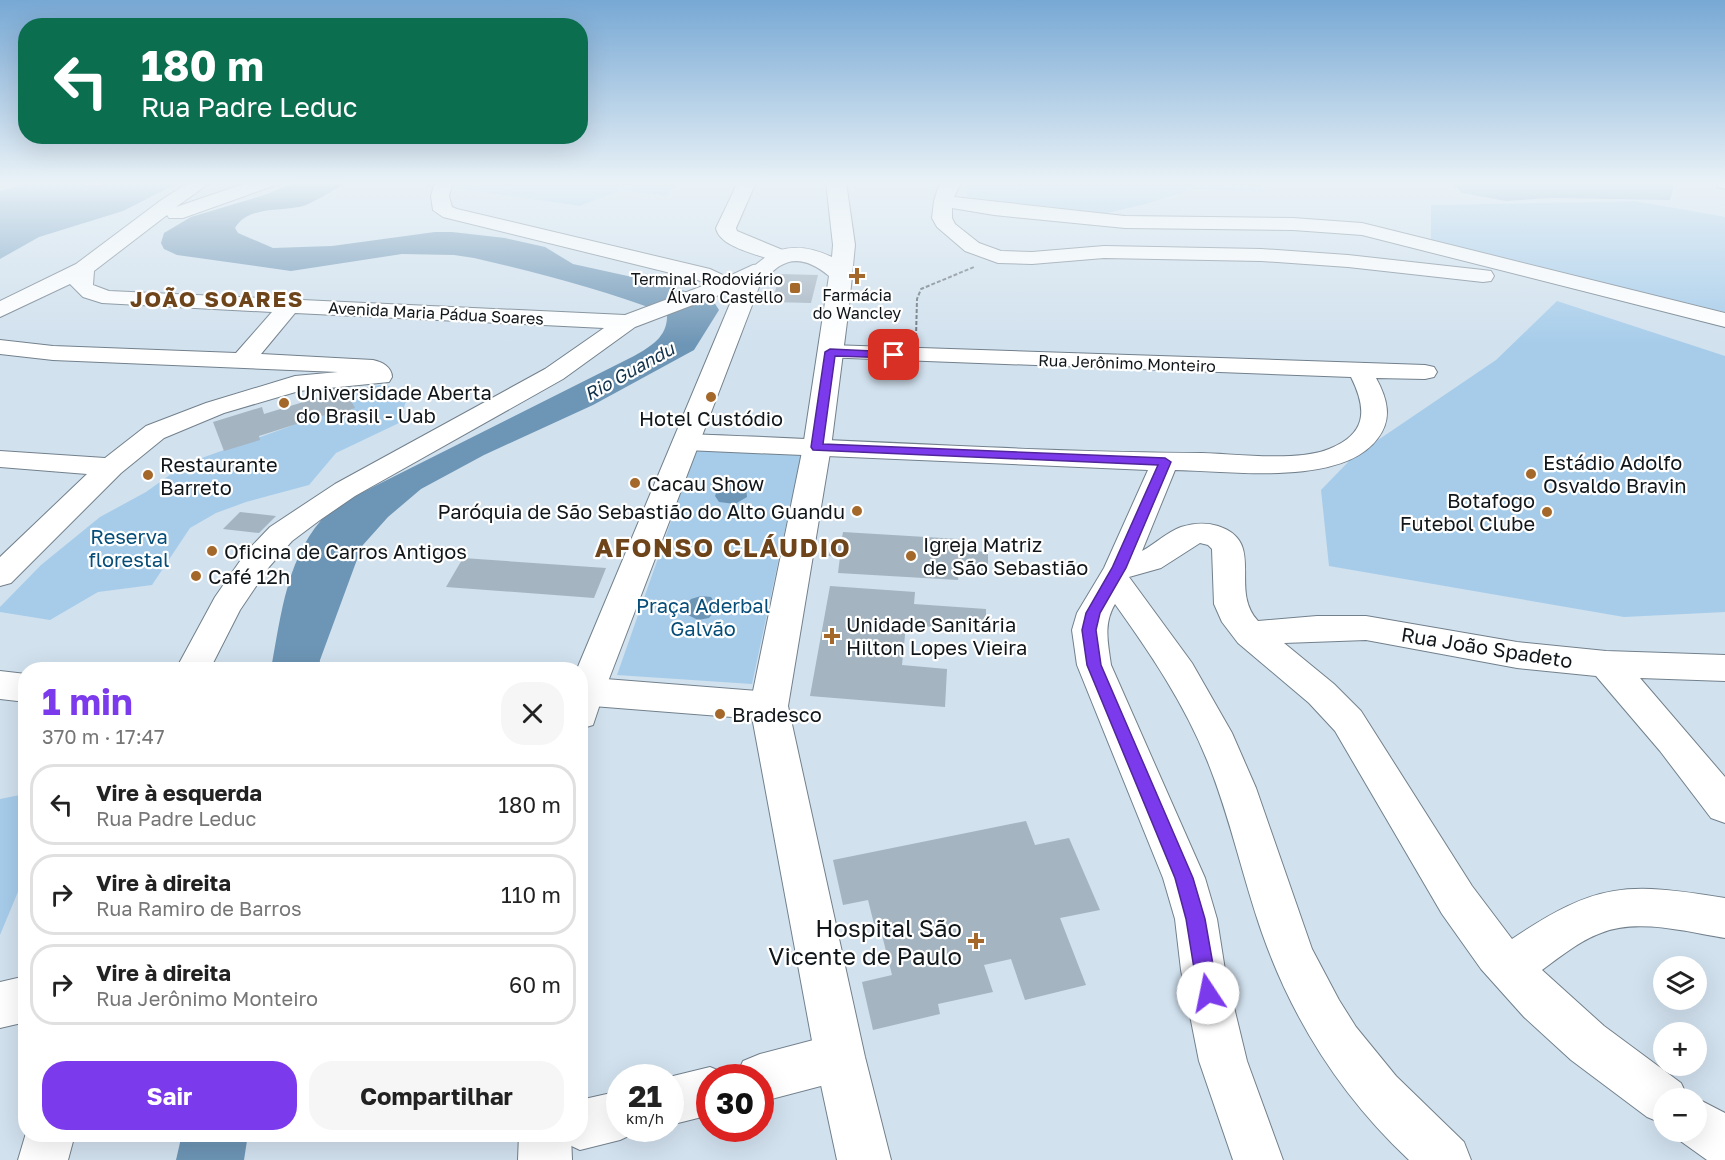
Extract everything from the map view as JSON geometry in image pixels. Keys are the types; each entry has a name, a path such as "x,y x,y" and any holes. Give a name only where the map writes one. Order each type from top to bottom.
{"main road":[{"path":"818,236 817,243 826,262 839,273"},
{"path":"843,236 844,245 817,447 769,706 840,1057 864,1160"},
{"path":"588,684 686,442 746,283 769,262 817,243"},
{"path":"545,1160 546,1142"}],"street":[{"path":"0,310 84,269 128,236"},
{"path":"546,236 746,283"},
{"path":"732,236 783,256"},
{"path":"958,236 972,247 998,257 1032,258 1104,252 1261,255 1413,268 1638,297"},
{"path":"1391,236 1725,320"},
{"name":"Avenida Maria Pádua Soares","path":"84,269 81,284 86,291 98,296 638,319"},
{"path":"197,662 226,605 258,559 281,534 345,490 511,400 638,319 695,298 746,283"},
{"path":"242,361 290,305"},
{"path":"0,347 53,353 361,366 376,368 380,373 380,377 373,378 329,379 295,384 197,414 155,432 14,547 0,575"},
{"name":"Rua Jerônimo Monteiro","path":"830,352 1425,372"},
{"path":"686,442 1165,462 1308,462 1339,455 1360,441 1372,429 1376,417 1374,400 1360,371"},
{"path":"0,459 111,467"},
{"path":"1165,462 1116,573 1093,613 1089,630 1094,665 1184,878 1196,919 1203,970 1223,1061 1258,1160"},
{"path":"1116,573 1149,560 1191,534 1206,533 1220,538 1231,555 1227,598 1233,613 1250,634 1331,700 1348,721 1451,892 1477,930 1508,967 1557,1018 1615,1066 1653,1092"},
{"path":"1116,573 1189,687 1215,734 1235,783 1294,960 1322,1017 1333,1036 1359,1069 1416,1134 1446,1160"},
{"name":"Rua João Spadeto","path":"1250,634 1317,628 1366,628 1517,655 1606,664 1725,668"},
{"path":"1606,664 1673,740 1725,806"},
{"path":"0,686 18,687"},
{"path":"588,699 769,706"},
{"path":"1508,967 1579,922 1603,911 1643,907 1725,918"},
{"path":"0,1005 18,1001"},
{"path":"774,1074 840,1057"},
{"path":"588,1123 606,1118"},
{"path":"1707,1130 1725,1142"},
{"path":"43,1160 48,1142"}],"path":[{"path":"916,356 917,299 921,289 998,257"}],"green space":[{"path":"1431,236 1725,236 1725,312 1431,241"},
{"name":"Estádio Adolfo Osvaldo Bravin","path":"1557,301 1725,356 1725,612 1624,617 1329,566 1321,490 1353,457 1496,360"},
{"name":"Reserva florestal","path":"386,384 407,398 399,423 336,453 309,485 246,502 216,513 190,528 152,585 98,592 50,620 0,612 0,607 41,565 100,517 146,492 185,464 291,426 328,408 356,389"},
{"name":"Praça Aderbal Galvão","path":"696,450 801,455 752,684 617,675"},
{"path":"18,795 18,892 0,935 0,799"}],"shaded area":[{"path":"0,236 42,236 39,237 0,259"}],"water":[{"name":"Rio Guandu","path":"163,236 245,236 273,248 332,246 405,236 505,238 545,247 573,264 655,282 712,299 719,310 694,350 593,405 484,455 421,489 388,517 362,546 320,662 272,662 283,607 295,565 315,528 329,512 353,497 634,356 661,335 667,322 667,314 571,283 454,255 402,254 291,271 177,255 164,249 161,243"},
{"path":"733,483 746,487 747,497 735,504 719,502 715,496 718,488"},
{"path":"701,596 711,597 718,607 709,618 698,620 686,614 685,606 691,599"},
{"path":"180,1142 247,1142 244,1160 176,1160"}],"building":[{"name":"Terminal Rodoviário Álvaro Castello","path":"780,274 818,275 811,303 772,302"},
{"path":"342,384 355,408 259,436 260,440 224,451 213,422 262,407 264,414 323,396 320,390"},
{"path":"240,512 276,516 259,533 223,529"},
{"name":"Igreja Matriz de São Sebastião","path":"843,532 959,539 958,550 988,552 988,573 959,571 958,580 838,573 840,557 828,556 830,544 841,544"},
{"path":"463,558 606,568 594,598 446,587"},
{"path":"830,586 915,592 914,604 986,609 986,631 906,625 902,665 947,669 945,707 810,696"},
{"name":"Hospital São Vicente de Paulo","path":"1026,821 1035,845 1069,838 1100,910 1060,918 1086,985 1025,1000 1011,959 984,965 993,992 938,1004 940,1014 873,1030 862,982 892,975 879,923 874,924 868,900 843,905 833,860"}],"place":[{"name":"Farmácia do Wancley","path":"857,276"},
{"name":"Terminal Rodoviário Álvaro Castello","path":"795,288"},
{"name":"Hotel Custódio","path":"711,397"},
{"name":"Universidade Aberta do Brasil - Uab","path":"284,403"},
{"name":"Estádio Adolfo Osvaldo Bravin","path":"1531,474"},
{"name":"Restaurante Barreto","path":"148,475"},
{"name":"Cacau Show","path":"635,483"},
{"name":"Paróquia de São Sebastião do Alto Guandu","path":"857,511"},
{"name":"Botafogo Futebol Clube","path":"1547,512"},
{"name":"Oficina de Carros Antigos","path":"212,551"},
{"name":"Igreja Matriz de São Sebastião","path":"911,556"},
{"name":"Café 12h","path":"196,576"},
{"name":"Unidade Sanitária Hilton Lopes Vieira","path":"832,636"},
{"name":"Bradesco","path":"720,714"},
{"name":"Hospital São Vicente de Paulo","path":"976,941"}],"district":[{"name":"JOÃO SOARES","path":"217,298"},
{"name":"AFONSO CLÁUDIO","path":"723,547"}],"route":[{"path":"894,355 830,352 817,447 1165,462 1119,568 1093,613 1089,630 1090,648 1094,665 1184,878 1196,919 1208,993"}]}
